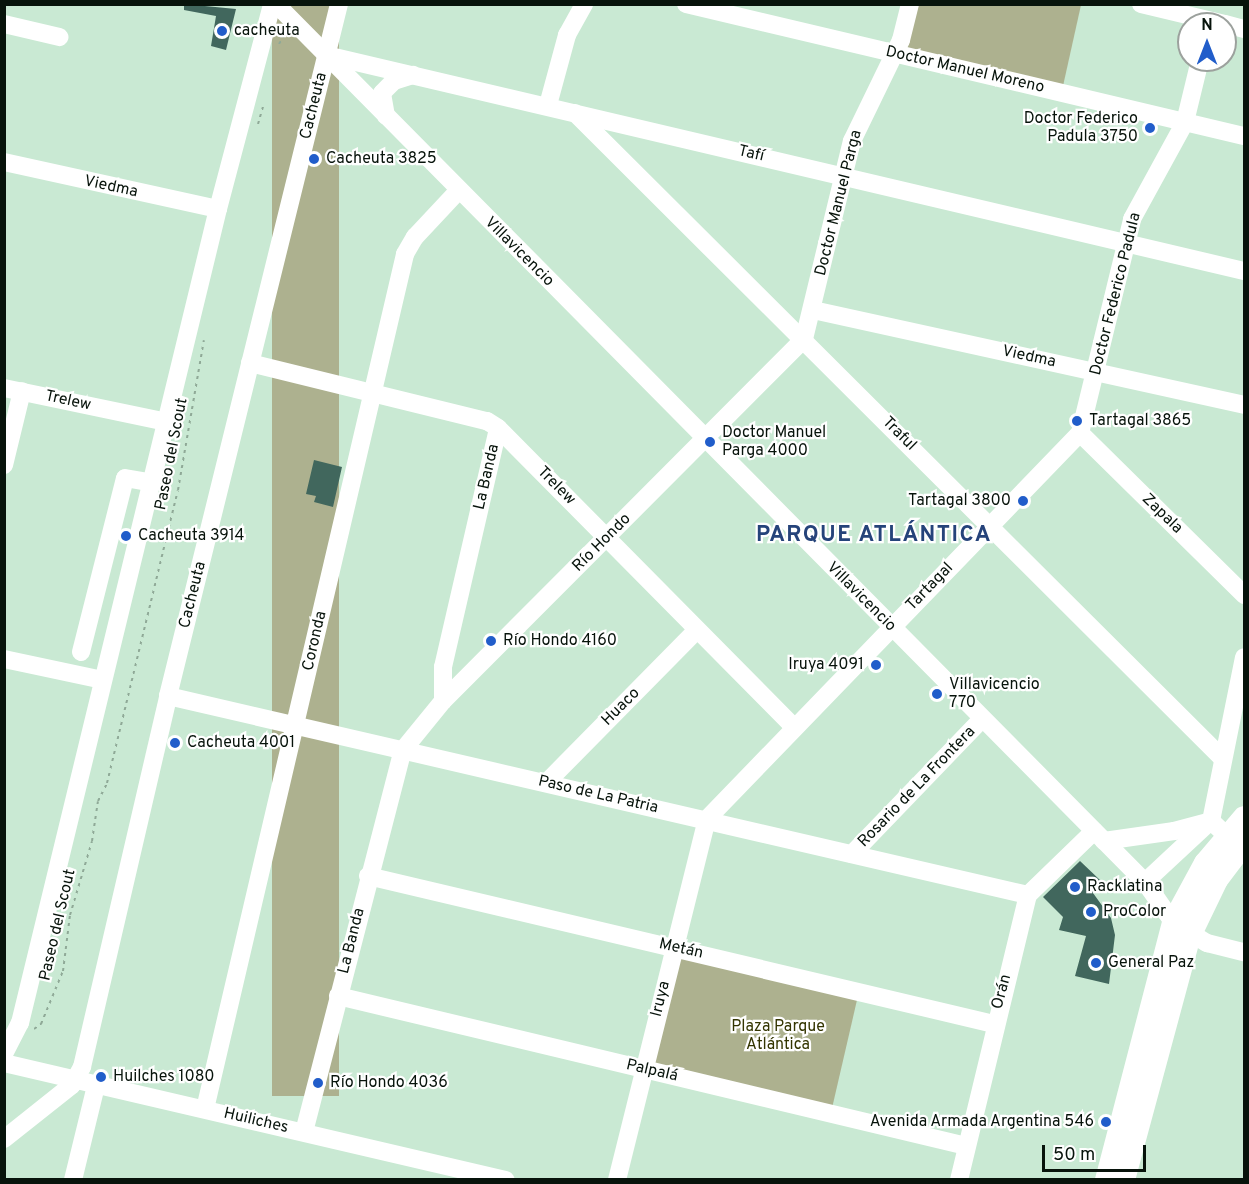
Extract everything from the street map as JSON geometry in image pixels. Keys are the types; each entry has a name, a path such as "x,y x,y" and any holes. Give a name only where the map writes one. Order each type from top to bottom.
{"main road":[{"path":"1107,1179 1182,929 1205,863 1227,833 1245,817"},
{"path":"1124,1179 1182,929"}],"street":[{"path":"4,1053 15,1035 218,209 272,4"},
{"path":"276,4 326,55"},
{"name":"Cacheuta","path":"76,1081 168,696 339,4"},
{"path":"548,105 565,42 584,4"},
{"name":"Doctor Manuel Moreno","path":"686,4 1245,136"},
{"name":"Doctor Manuel Parga","path":"804,339 813,310 842,176 861,118 896,54 910,4"},
{"path":"1141,4 1179,12"},
{"path":"4,24 59,37"},
{"name":"Tafí","path":"326,55 574,111 1245,271"},
{"name":"Villavicencio","path":"326,55 458,191 1145,882 1182,929"},
{"name":"Doctor Federico Padula","path":"1080,434 1137,206 1185,122 1197,72"},
{"path":"386,116 382,93 388,84 414,75"},
{"name":"Traful","path":"574,111 1223,759"},
{"name":"Viedma","path":"4,162 218,209"},
{"name":"Coronda","path":"206,1109 405,254 415,237 458,191"},
{"name":"Viedma","path":"813,310 1245,405"},
{"name":"Río Hondo","path":"403,750 443,701 804,339"},
{"name":"Trelew","path":"250,363 487,421 498,428 794,726"},
{"path":"4,465 13,390"},
{"name":"Trelew","path":"13,390 167,422"},
{"name":"La Banda","path":"443,701 443,667 498,428"},
{"name":"Tartagal","path":"707,819 794,726 1080,434"},
{"name":"Zapala","path":"1080,434 1245,595"},
{"path":"81,652 125,478 152,483"},
{"name":"Huaco","path":"546,783 697,630"},
{"path":"1227,833 1223,759 1245,657"},
{"path":"4,659 103,680"},
{"name":"Paso de La Patria","path":"168,696 1028,895"},
{"name":"Rosario de La Frontera","path":"852,854 982,719"},
{"name":"La Banda","path":"304,1132 368,876 403,750"},
{"name":"Iruya","path":"617,1179 707,819"},
{"path":"1028,895 1099,836 1174,831 1227,833"},
{"path":"1145,882 1227,833"},
{"name":"Metán","path":"368,876 994,1024"},
{"name":"Orán","path":"959,1179 994,1024 1028,895"},
{"path":"1182,929 1245,952"},
{"name":"Palpalá","path":"338,996 966,1146"},
{"name":"Huiliches","path":"4,1063 506,1179"},
{"path":"4,1139 76,1081"},
{"path":"73,1179 96,1086"}],"path":[{"path":"278,45 294,21"},
{"path":"254,129 263,103"},
{"name":"Paseo del Scout","path":"15,1035 41,1024 63,971 70,915 92,842 98,801 107,783 178,490 204,338"}],"green space":[{"path":"272,5 339,5 339,1096 272,1096"},
{"path":"915,5 1081,5 1063,86 905,51"},
{"name":"Plaza Parque Atlántica","path":"678,953 858,995 832,1109 652,1067"}],"building":[{"name":"cacheuta","path":"184,4 236,9 226,50 211,46 216,16 184,10"},
{"path":"314,460 342,467 333,507 314,502 316,496 306,494"},
{"path":"1080,861 1101,881 1093,893 1111,918 1115,935 1109,984 1075,976 1086,936 1059,930 1063,917 1043,897"}],"place":[{"name":"cacheuta","path":"222,31"},
{"name":"Doctor Federico Padula 3750","path":"1150,128"},
{"name":"Cacheuta 3825","path":"314,159"},
{"name":"Tartagal 3865","path":"1077,421"},
{"name":"Doctor Manuel Parga 4000","path":"710,442"},
{"name":"Tartagal 3800","path":"1023,501"},
{"name":"Cacheuta 3914","path":"126,536"},
{"name":"Río Hondo 4160","path":"491,641"},
{"name":"Iruya 4091","path":"876,665"},
{"name":"Villavicencio 770","path":"937,694"},
{"name":"Cacheuta 4001","path":"175,743"},
{"name":"Racklatina","path":"1075,887"},
{"name":"ProColor","path":"1091,912"},
{"name":"General Paz","path":"1096,963"},
{"name":"Huilches 1080","path":"101,1077"},
{"name":"Río Hondo 4036","path":"318,1083"},
{"name":"Avenida Armada Argentina 546","path":"1106,1122"}],"district":[{"name":"PARQUE ATLÁNTICA","path":"874,536"}]}
